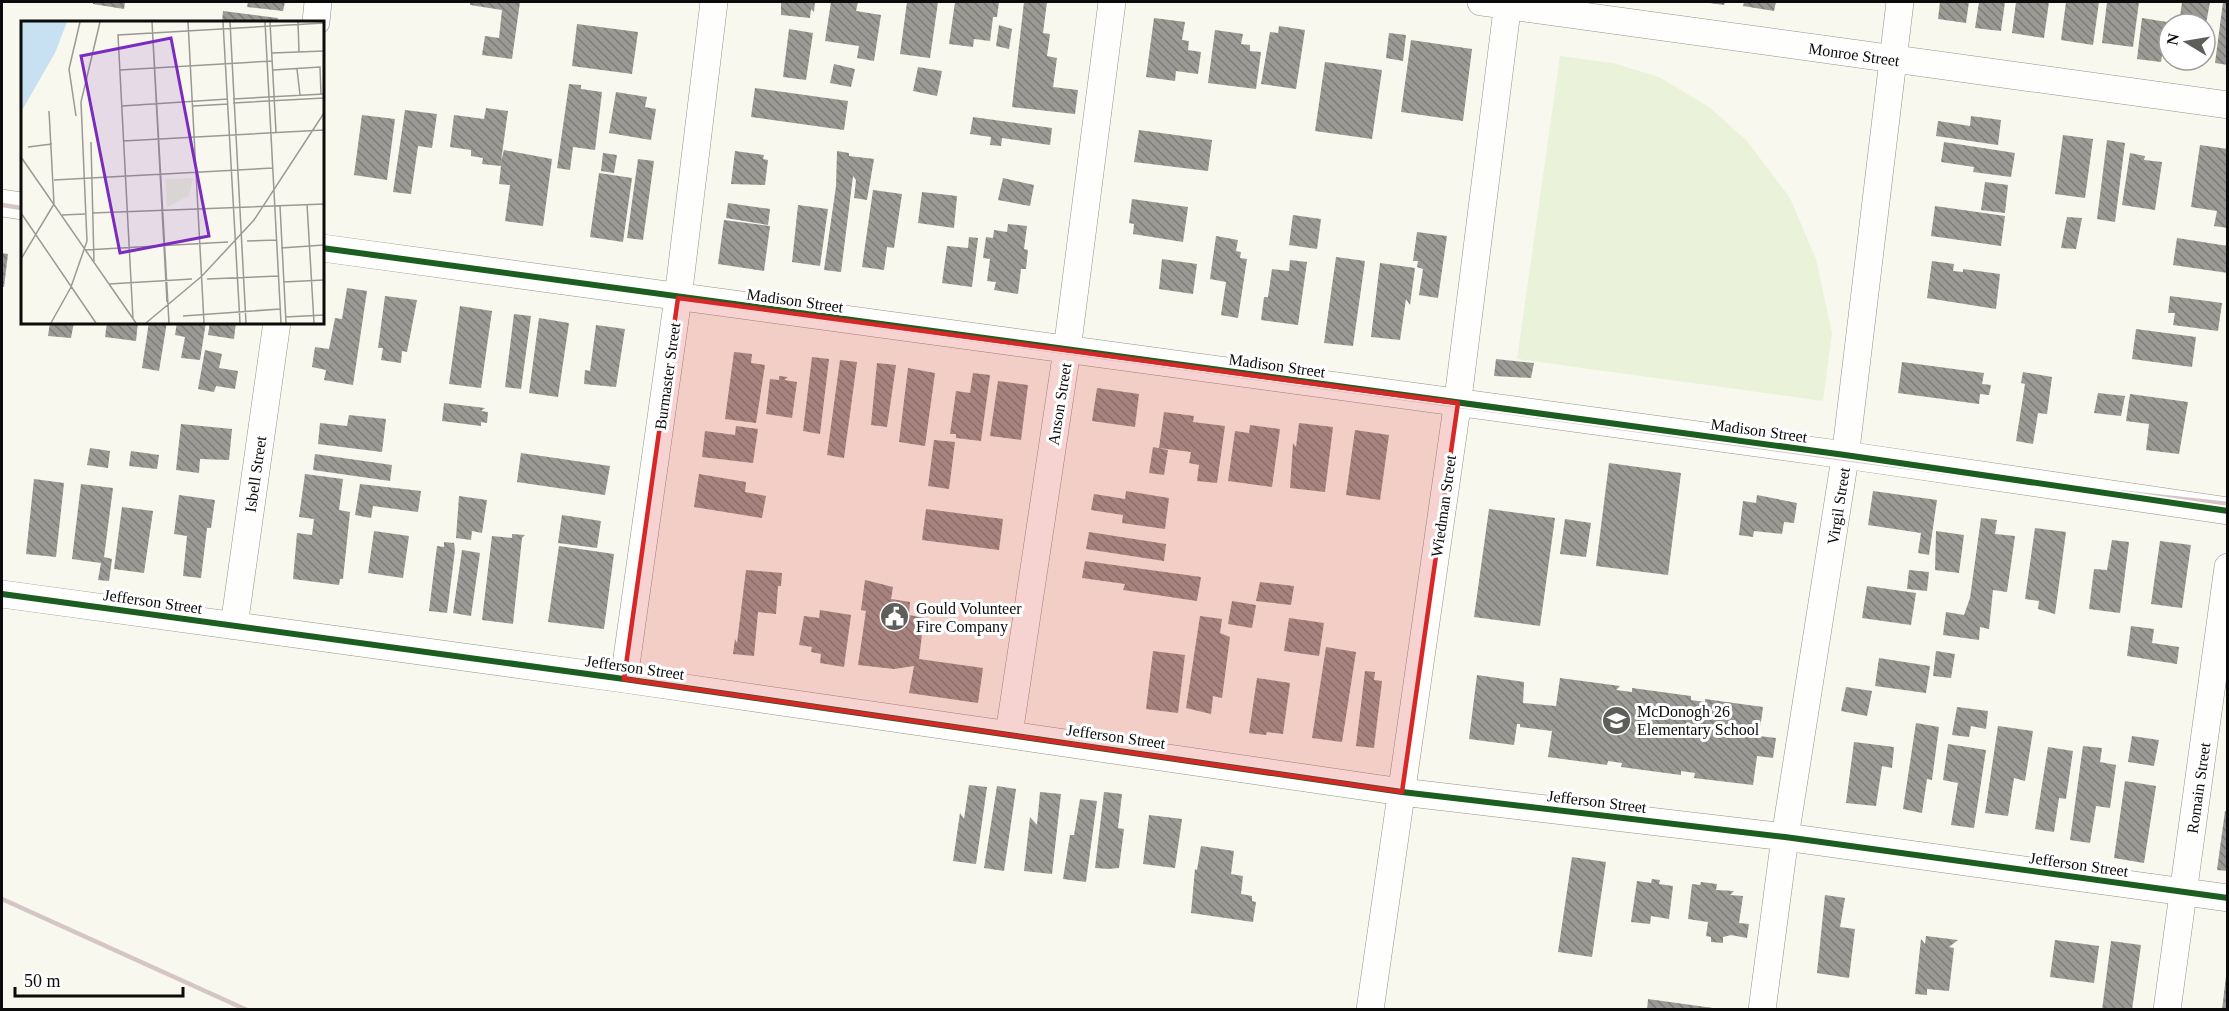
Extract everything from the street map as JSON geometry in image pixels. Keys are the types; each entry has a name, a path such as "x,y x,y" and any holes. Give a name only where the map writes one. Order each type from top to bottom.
{"street":[{"path":"316,21 318,2"},
{"name":"Burmaster Street","path":"624,679 678,298 714,2"},
{"name":"Anson Street","path":"1009,734 1067,350 1112,2"},
{"name":"Virgil Street","path":"1762,1010 1785,837 1845,455 1899,2"},
{"name":"Monroe Street","path":"1499,3 2228,105"},
{"name":"Wiedman Street","path":"1370,1010 1458,403 1499,3"},
{"path":"2,203 21,206"},
{"name":"Madison Street","path":"324,248 1845,455 2228,511"},
{"name":"Isbell Street","path":"234,626 277,324"},
{"name":"Romain Street","path":"2167,1010 2228,567"},
{"name":"Jefferson Street","path":"2,594 624,679 1402,792 1785,837 2228,898"}],"highlighted area":[{"path":"678,298 1458,403 1402,792 624,679"}],"green space":[{"path":"1560,56 1613,63 1659,77 1709,107 1747,141 1790,198 1816,259 1832,333 1823,401 1517,359"}],"building":[{"path":"93,2 125,2 124,9 93,4"},
{"path":"248,2 285,2 283,11 247,7"},
{"path":"470,2 520,2 512,59 482,55 485,36 499,38 502,10 470,5"},
{"path":"781,2 815,2 814,12 811,9 810,18 781,15"},
{"path":"831,2 858,2 856,11 881,15 874,61 857,58 859,46 825,41"},
{"path":"907,2 938,2 930,58 900,54"},
{"path":"955,2 999,2 997,17 993,17 990,41 974,39 973,47 949,44"},
{"path":"1024,2 1047,2 1043,33 1050,34 1047,56 1057,58 1053,87 1078,90 1075,114 1012,107"},
{"path":"1702,2 1725,2 1724,5"},
{"path":"1744,2 1776,2 1774,11 1743,6"},
{"path":"1940,2 1969,2 1966,23 1938,19"},
{"path":"1979,2 2005,2 2001,31 1975,28"},
{"path":"2016,2 2049,2 2044,38 2012,33"},
{"path":"2066,2 2099,2 2093,45 2061,40"},
{"path":"2107,2 2139,2 2133,47 2102,43"},
{"path":"2182,2 2210,2 2208,12 2181,12"},
{"path":"2223,2 2228,2 2228,65 2217,63"},
{"path":"223,11 278,18 277,21 222,21"},
{"path":"1154,18 1185,22 1182,40 1189,41 1188,50 1201,52 1198,74 1176,71 1175,81 1146,77"},
{"path":"2142,18 2157,20 2157,62 2137,59"},
{"path":"577,24 638,32 632,74 572,66"},
{"path":"999,25 1012,29 1009,49 996,46"},
{"path":"1279,26 1305,30 1296,89 1261,84 1270,32 1278,33"},
{"path":"789,29 813,33 806,80 783,77"},
{"path":"1215,30 1243,34 1241,44 1250,45 1250,51 1261,52 1256,89 1208,83"},
{"path":"1389,33 1406,35 1403,61 1386,58"},
{"path":"1411,40 1472,49 1463,121 1401,112"},
{"path":"1325,62 1382,70 1372,139 1315,131"},
{"path":"834,64 855,69 851,87 830,83"},
{"path":"918,67 942,71 937,96 913,91"},
{"path":"569,84 581,85 581,89 602,92 595,150 573,147 570,170 557,168"},
{"path":"755,88 848,101 844,130 751,117"},
{"path":"616,92 647,97 645,107 656,109 651,140 609,133"},
{"path":"486,108 508,111 501,161 504,150 552,159 543,226 505,221 510,185 499,184 501,166 482,164 483,158 471,156 471,150 450,147 454,115 484,119"},
{"path":"405,110 437,114 432,148 418,146 411,194 393,192"},
{"path":"362,115 395,119 387,180 354,175"},
{"path":"1971,116 2001,120 1998,145 1936,136 1938,121 1970,126"},
{"path":"973,117 1052,128 1050,145 1002,138 1001,146 990,145 991,137 970,134"},
{"path":"1139,130 1212,140 1208,171 1134,162"},
{"path":"2063,135 2093,139 2085,198 2055,194"},
{"path":"2107,140 2125,143 2115,222 2097,219"},
{"path":"1944,142 2015,153 2011,177 1973,172 1974,167 1941,162"},
{"path":"2200,145 2228,149 2228,228 2214,226 2217,211 2191,207"},
{"path":"735,151 764,155 763,159 768,160 765,185 731,184"},
{"path":"837,151 849,153 849,156 874,159 867,200 854,198 856,180 853,176 841,272 824,270 836,186"},
{"path":"603,153 617,155 614,173 601,171"},
{"path":"2130,153 2145,156 2144,160 2162,162 2155,210 2122,205"},
{"path":"638,159 654,161 643,240 627,238"},
{"path":"599,173 632,178 623,242 590,237"},
{"path":"1003,178 1034,185 1030,206 998,200"},
{"path":"1985,182 2008,185 2005,213 1981,210"},
{"path":"873,190 902,194 894,248 887,247 884,270 862,267"},
{"path":"922,192 957,196 954,228 918,223"},
{"path":"1132,199 1188,207 1183,242 1133,234 1134,224 1129,223"},
{"path":"728,203 770,209 768,225 726,218"},
{"path":"798,205 828,209 820,266 792,262"},
{"path":"1935,206 2005,216 2001,246 1931,236"},
{"path":"1293,215 1321,219 1317,249 1289,245"},
{"path":"2067,217 2082,218 2076,249 2061,248"},
{"path":"724,220 770,226 764,271 718,264"},
{"path":"1008,224 1027,226 1024,249 1028,250 1026,269 1021,269 1018,294 994,290 996,282 987,281 990,259 983,258 986,237 993,238 994,230 1007,232"},
{"path":"1417,232 1447,236 1438,298 1419,295 1423,269 1417,267 1418,261 1413,261"},
{"path":"1216,236 1238,240 1236,251 1241,252 1240,258 1247,259 1238,318 1221,315 1226,282 1210,279"},
{"path":"969,237 978,238 972,287 942,283 947,246 968,248"},
{"path":"2177,238 2228,246 2228,273 2173,265"},
{"path":"2,253 8,254 4,287 2,287"},
{"path":"1336,257 1365,261 1353,346 1324,343"},
{"path":"1162,259 1197,264 1193,294 1159,289"},
{"path":"1290,260 1307,262 1298,325 1261,320 1264,297 1268,297 1272,269 1289,271"},
{"path":"1932,261 1954,264 1953,271 1963,272 1963,269 2000,274 1996,309 1927,298"},
{"path":"1380,263 1415,268 1410,305 1406,299 1400,340 1371,337"},
{"path":"347,288 367,291 353,385 324,380 326,370 312,367 315,347 329,349 335,318 342,319"},
{"path":"385,296 417,300 407,352 402,351 401,363 381,360 383,348 378,348"},
{"path":"2170,296 2222,303 2218,331 2173,325 2175,313 2168,313"},
{"path":"460,306 492,311 481,388 449,384"},
{"path":"514,314 531,316 521,389 505,387"},
{"path":"539,318 569,323 558,397 529,393"},
{"path":"50,324 74,324 71,338 48,336"},
{"path":"107,324 138,324 136,341 105,337"},
{"path":"149,324 167,324 159,371 142,368"},
{"path":"177,324 206,324 200,360 181,358 185,337 175,335"},
{"path":"210,324 236,324 234,339 208,335"},
{"path":"596,325 625,329 616,387 584,384 585,370 590,371"},
{"path":"2136,329 2196,337 2192,367 2132,359"},
{"path":"205,350 222,354 219,368 238,371 235,389 216,386 214,392 198,389"},
{"path":"734,352 752,354 751,363 765,365 756,423 725,419"},
{"path":"812,357 829,359 820,434 803,431"},
{"path":"1496,359 1534,363 1531,378 1494,376"},
{"path":"840,360 857,362 844,458 827,455"},
{"path":"1902,362 1984,373 1982,384 1991,385 1989,395 1980,394 1979,404 1898,393"},
{"path":"877,363 896,365 887,427 871,425"},
{"path":"908,368 935,373 925,446 899,442"},
{"path":"2023,372 2052,377 2047,414 2038,413 2033,444 2016,441 2025,384 2021,383"},
{"path":"973,373 990,375 981,441 956,438 956,434 950,434 956,391 970,393"},
{"path":"779,376 788,377 784,380 797,382 792,418 766,414 770,379 779,380"},
{"path":"998,381 1028,385 1021,440 990,436"},
{"path":"1097,388 1139,394 1135,427 1092,421"},
{"path":"2098,393 2125,396 2121,416 2094,413"},
{"path":"2130,394 2188,402 2179,454 2146,450 2149,424 2126,421"},
{"path":"444,403 485,408 481,411 488,412 487,423 481,422 481,426 442,421"},
{"path":"1164,412 1194,416 1193,422 1225,426 1217,483 1197,481 1199,465 1189,463 1191,452 1159,448"},
{"path":"349,415 386,419 382,452 318,444 320,423 347,426"},
{"path":"1299,423 1333,427 1325,492 1290,488 1293,443 1296,447"},
{"path":"181,424 232,429 229,460 200,459 199,473 176,470"},
{"path":"1250,425 1280,429 1272,487 1228,481 1235,431 1249,433"},
{"path":"736,426 758,429 753,463 702,457 705,431 735,435"},
{"path":"1355,430 1389,435 1380,500 1346,495"},
{"path":"934,440 955,442 949,489 928,486"},
{"path":"1153,447 1168,450 1164,475 1149,473"},
{"path":"90,448 110,451 108,468 87,465"},
{"path":"131,451 159,455 157,469 129,466"},
{"path":"521,453 610,466 605,495 517,482"},
{"path":"315,454 392,465 390,481 313,470"},
{"path":"1609,463 1681,473 1668,575 1596,566"},
{"path":"305,474 343,479 339,510 350,512 343,579 340,579 339,585 293,579 297,533 312,535 314,519 299,517"},
{"path":"699,474 746,482 745,492 766,496 762,518 694,507"},
{"path":"34,479 64,483 56,557 26,554"},
{"path":"81,484 113,488 104,557 112,559 109,581 98,580 101,563 72,559"},
{"path":"360,484 421,491 418,512 373,506 371,518 355,515"},
{"path":"1126,491 1169,498 1165,529 1122,523 1123,515 1091,510 1094,494 1125,499"},
{"path":"1873,491 1937,500 1929,555 1918,553 1921,533 1868,525"},
{"path":"179,495 215,500 211,528 207,528 201,578 183,576 187,536 174,534"},
{"path":"1757,495 1797,503 1794,523 1784,522 1782,534 1754,531 1753,537 1739,535 1743,501 1756,503"},
{"path":"459,496 487,500 482,533 472,531 471,540 456,538"},
{"path":"122,507 153,511 144,573 114,569"},
{"path":"926,509 1003,519 999,550 922,540"},
{"path":"1489,509 1555,518 1540,626 1474,617"},
{"path":"562,515 601,521 597,548 558,543"},
{"path":"1981,518 1997,520 1995,534 2015,536 2007,592 1993,590 1989,629 1980,627 1979,640 1943,635 1946,612 1964,615 1970,598"},
{"path":"1565,519 1591,523 1586,557 1560,554"},
{"path":"2035,528 2066,532 2055,614 2038,609 2039,601 2025,599"},
{"path":"374,531 409,536 403,578 368,573"},
{"path":"1936,531 1964,535 1959,573 1935,570"},
{"path":"1089,532 1166,544 1164,561 1086,549"},
{"path":"512,534 525,535 522,538 513,624 482,620 492,536 512,538"},
{"path":"2112,540 2129,542 2120,613 2089,609 2094,569 2107,570"},
{"path":"2160,541 2191,545 2182,608 2151,604"},
{"path":"444,542 454,543 455,550 447,613 429,611 437,546 444,547"},
{"path":"559,546 614,554 604,629 548,622"},
{"path":"462,550 480,553 471,616 453,613"},
{"path":"1085,561 1201,577 1197,601 1123,590 1125,584 1082,578"},
{"path":"746,570 782,573 781,586 778,586 776,614 758,612 754,656 733,654 735,639 737,643"},
{"path":"1909,570 1929,572 1927,591 1907,589"},
{"path":"865,580 893,587 891,599 910,602 909,615 924,618 919,659 983,668 978,703 909,693 914,666 894,669 858,665 866,611 861,610"},
{"path":"1260,582 1294,586 1291,605 1256,601"},
{"path":"1867,586 1916,593 1911,625 1862,618"},
{"path":"1232,601 1256,605 1252,628 1228,624"},
{"path":"820,610 851,615 844,667 820,663 821,654 811,652 812,647 799,645 804,616 819,618"},
{"path":"1200,616 1222,619 1220,633 1230,637 1222,698 1213,696 1211,714 1186,708"},
{"path":"1289,618 1324,623 1319,656 1284,651"},
{"path":"2131,626 2154,629 2152,643 2179,647 2177,664 2127,656"},
{"path":"1326,647 1356,652 1342,742 1312,738"},
{"path":"1153,651 1185,655 1178,713 1146,709"},
{"path":"1936,651 1955,654 1951,678 1933,676"},
{"path":"1879,658 1930,666 1926,693 1875,686"},
{"path":"1365,671 1375,672 1374,680 1382,681 1374,748 1356,746"},
{"path":"1477,675 1524,682 1523,703 1556,706 1560,678 1620,686 1616,690 1632,692 1632,688 1691,696 1691,700 1705,702 1705,699 1763,707 1759,736 1776,738 1773,758 1757,756 1753,785 1694,778 1695,773 1681,771 1681,775 1621,767 1622,763 1608,761 1607,765 1548,757 1552,731 1520,727 1520,724 1517,724 1514,745 1469,739"},
{"path":"1257,678 1290,683 1283,734 1249,733"},
{"path":"1846,687 1872,691 1867,716 1841,711"},
{"path":"1957,707 1988,711 1986,729 1971,726 1969,737 1952,735"},
{"path":"1916,723 1939,727 1932,780 1927,779 1922,813 1903,809"},
{"path":"1998,726 2033,731 2025,781 2014,778 2008,816 1985,813"},
{"path":"2132,736 2159,740 2154,766 2128,762"},
{"path":"1854,742 1894,747 1892,768 1882,766 1876,806 1846,803"},
{"path":"1948,744 1986,750 1974,828 1951,825 1958,783 1943,780"},
{"path":"2083,746 2102,748 2100,762 2116,765 2110,808 2096,806 2090,843 2070,840"},
{"path":"2048,747 2073,751 2066,799 2059,798 2054,832 2035,829"},
{"path":"2125,781 2156,786 2144,863 2114,858"},
{"path":"969,785 987,787 976,864 953,861 960,813 964,819"},
{"path":"997,786 1016,789 1004,871 984,868"},
{"path":"1040,792 1061,794 1052,874 1024,871 1030,817 1037,825"},
{"path":"1104,792 1122,794 1118,828 1124,829 1119,868 1095,868"},
{"path":"1080,799 1097,801 1086,882 1063,879 1070,835 1074,835"},
{"path":"2225,811 2228,812 2228,871 2217,870"},
{"path":"1149,815 1182,819 1175,868 1143,864"},
{"path":"1201,846 1234,851 1231,874 1243,876 1241,894 1252,896 1252,901 1256,902 1253,922 1191,913 1195,869 1197,870"},
{"path":"1572,857 1606,862 1592,957 1558,952"},
{"path":"1652,879 1660,880 1659,884 1673,886 1669,919 1651,916 1650,924 1631,922 1637,881 1651,883"},
{"path":"1701,882 1717,884 1716,890 1734,891 1730,895 1743,896 1739,923 1749,924 1747,938 1731,935 1723,937 1723,943 1711,942 1711,937 1706,936 1708,922 1688,919 1692,884 1700,885"},
{"path":"1825,895 1845,898 1840,927 1855,929 1849,978 1817,973"},
{"path":"1926,936 1958,940 1949,947 1954,948 1949,991 1927,989 1927,995 1915,994 1921,939 1925,944"},
{"path":"2055,940 2099,946 2094,983 2050,977"},
{"path":"2111,941 2141,945 2132,1010 2102,1010"},
{"path":"2226,976 2228,1010 2222,1010"},
{"path":"1648,999 1713,1008 1713,1010 1647,1010"}],"railway":[{"path":"2,205 21,208"},
{"path":"324,250 1963,475 2228,504"},
{"path":"2,899 247,1010"}],"cycle path":[{"path":"324,248 1845,455 2228,511"},
{"path":"2,594 624,679 1402,792 1785,837 2228,898"}],"place":[{"name":"Gould Volunteer Fire Company","path":"895,617"},
{"name":"McDonogh 26 Elementary School","path":"1616,720"}]}
